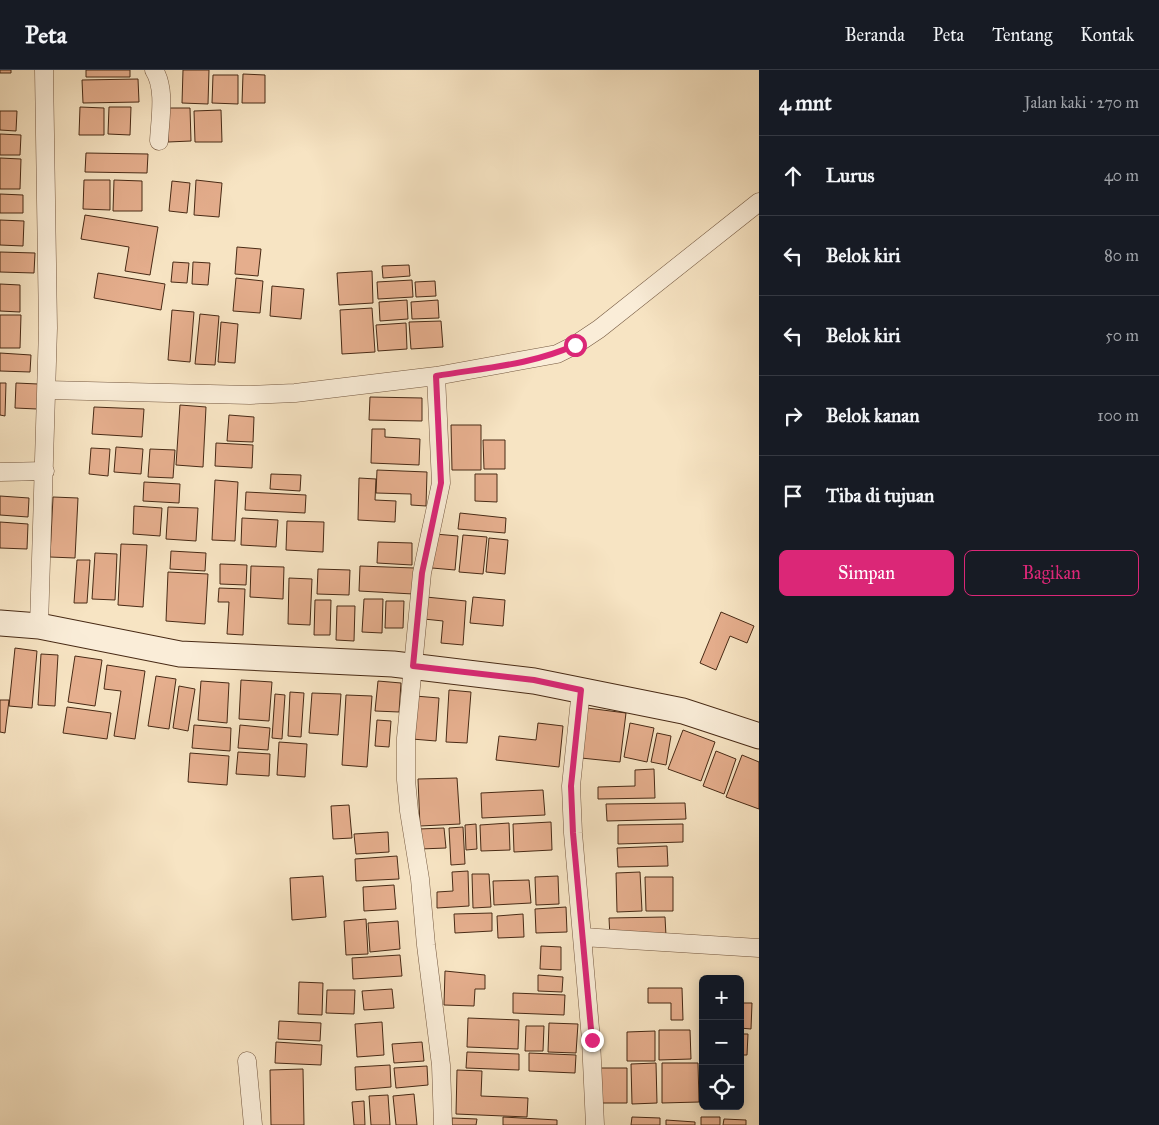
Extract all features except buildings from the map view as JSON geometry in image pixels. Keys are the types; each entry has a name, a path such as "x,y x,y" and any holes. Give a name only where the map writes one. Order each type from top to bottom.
{"main road":[{"path":"0,624 39,626 180,654 413,666 534,680 683,711 759,736"}],"street":[{"path":"39,626 45,471 48,256 44,70"},
{"path":"154,70 158,75 161,100 159,141"},
{"path":"46,390 250,395 342,388 436,376 557,354 599,329 759,202"},
{"path":"436,376 441,483 422,573 406,738 406,780 408,811 419,870 441,1065 443,1125"},
{"path":"0,472 45,471"},
{"path":"581,690 571,786 592,1040 595,1125"},
{"path":"582,937 759,948"},
{"path":"247,1061 253,1125"}],"route":[{"path":"575,345 557,354 436,376 441,483 436,514 422,573 413,666 534,680 581,690 571,786 573,833 592,1040"}]}
